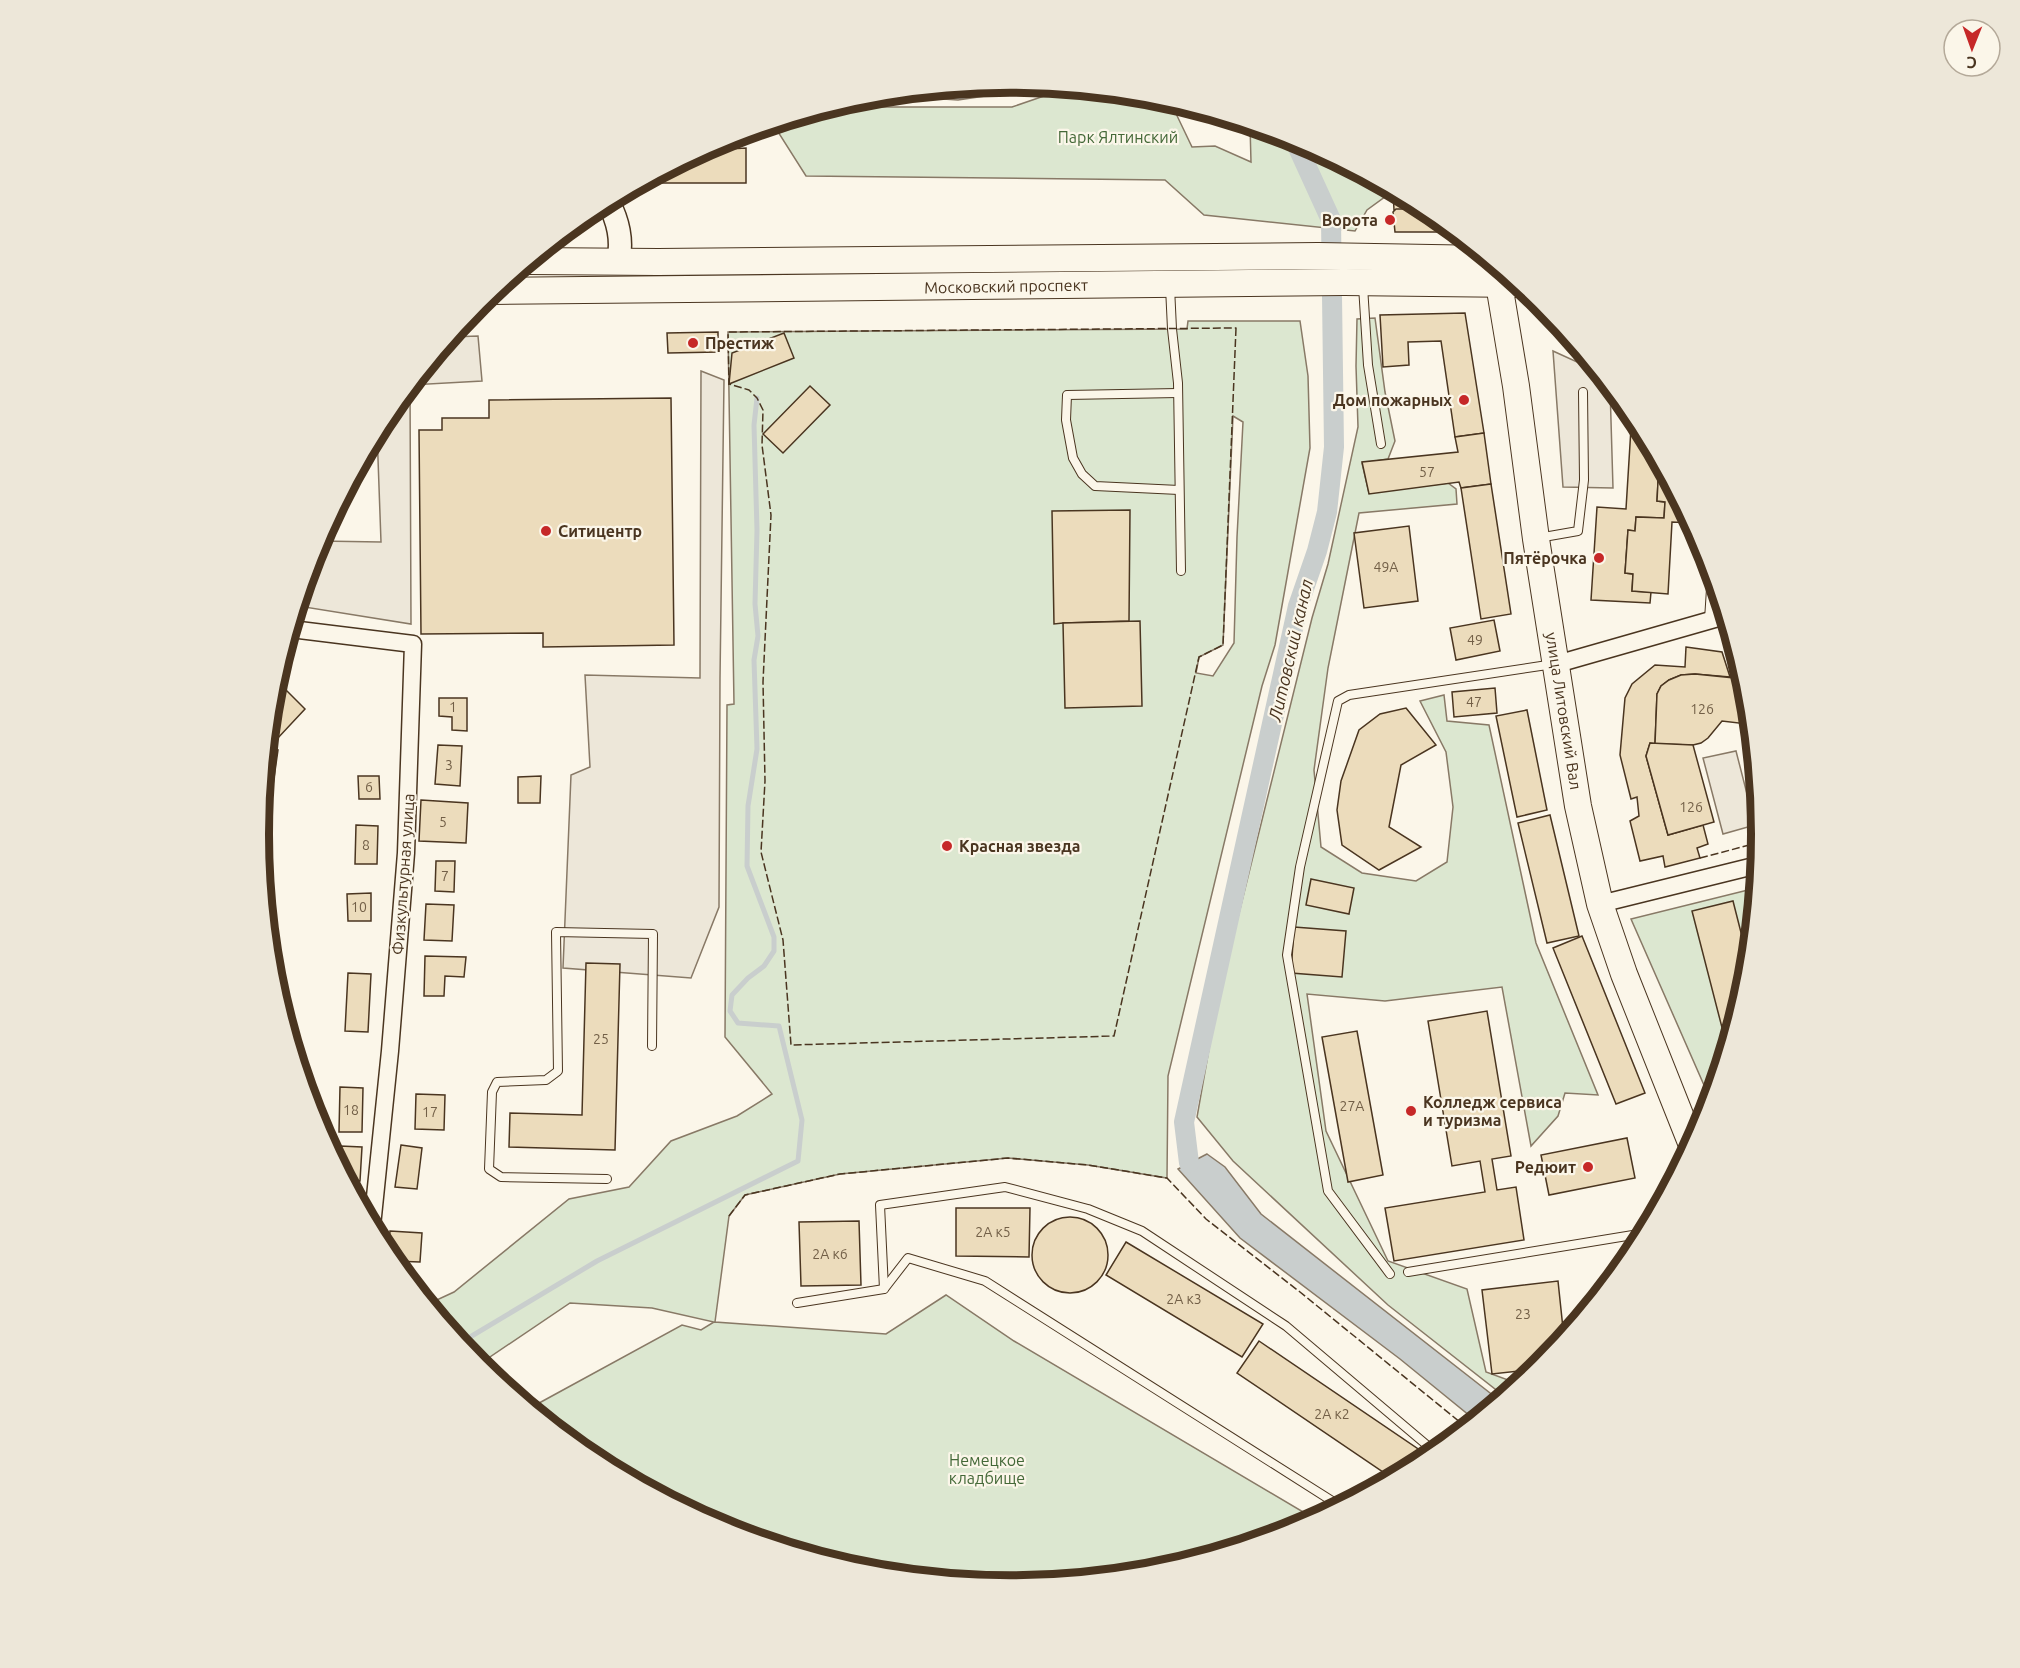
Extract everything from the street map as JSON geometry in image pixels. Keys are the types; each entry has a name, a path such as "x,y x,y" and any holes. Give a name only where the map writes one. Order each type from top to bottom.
{"main road":[{"name":"Московский проспект","path":"540,261 1331,256 1477,259"},
{"name":"Московский проспект","path":"506,291 1342,282 1499,277"},
{"name":"улица Литовский Вал","path":"1505,282 1536,539 1578,806 1600,904 1624,974 1690,1129"}],"street":[{"path":"611,210 622,247 618,262"},
{"path":"601,216 607,238 618,262"},
{"path":"1557,664 1717,618"},
{"name":"Физкультурная улица","path":"298,630 413,644 406,853 390,1051 373,1213"},
{"path":"1600,904 1750,867"}],"lane":[{"path":"1342,282 1368,364 1381,444"},
{"path":"1170,284 1178,393 1181,571"},
{"path":"1536,539 1578,531 1584,480 1583,392"},
{"path":"1178,393 1067,394 1066,420 1073,458 1082,474 1095,486 1179,490"},
{"path":"1389,1274 1328,1191 1287,955 1300,867 1338,700 1349,695 1557,664"},
{"path":"607,1179 501,1177 489,1169 492,1092 497,1082 546,1080 558,1071 556,932 653,934 651,1046"},
{"path":"884,1289 880,1205 1005,1187 1088,1209 1142,1231 1286,1326 1428,1446"},
{"path":"1408,1272 1633,1235"},
{"path":"797,1303 884,1289 908,1258 985,1281 1333,1501"}],"green space":[{"name":"Парк Ялтинский","path":"1044,96 1107,99 1175,112 1192,147 1215,146 1251,162 1250,133 1338,169 1386,196 1367,210 1355,231 1204,215 1165,180 806,176 777,130 872,106 1012,107"},
{"path":"1375,318 1385,392 1395,441 1388,459 1362,463 1369,493 1448,483 1456,489 1457,504 1359,513 1328,668 1314,770 1321,847 1362,873 1416,881 1447,862 1453,807 1446,752 1420,701 1444,695 1447,721 1489,725 1536,943 1598,1095 1565,1093 1558,1116 1531,1146 1502,987 1385,1001 1307,994 1326,1131 1388,1261 1467,1289 1486,1372 1510,1381 1498,1392 1388,1305 1233,1161 1197,1117 1218,998 1312,618 1328,564 1358,427 1357,319"},
{"name":"Немецкое кладбище","path":"1188,321 1300,321 1308,376 1310,448 1275,645 1262,686 1168,1076 1167,1178 1088,1165 1008,1158 840,1174 745,1195 729,1216 715,1322 886,1334 946,1295 1014,1341 1306,1514 1248,1536 1202,1550 1107,1569 1058,1573 1010,1575 913,1569 818,1550 726,1519 682,1499 598,1450 537,1404 682,1325 701,1330 714,1322 652,1308 570,1303 487,1359 435,1301 454,1292 569,1199 629,1187 671,1141 737,1116 772,1094 725,1037 727,705 734,704 728,332 1187,329","holes":["1233,416 1243,422 1234,643 1213,676 1196,673 1199,657 1223,645"]},
{"path":"1748,890 1745,931 1737,979 1726,1026 1706,1089 1631,919"}],"shaded area":[{"path":"1005,93 958,100 926,98"},
{"path":"478,336 482,381 421,384 453,345 461,337"},
{"path":"1553,351 1583,365 1610,400 1613,488 1563,487"},
{"path":"701,371 724,380 719,907 691,978 563,968 571,775 590,767 585,675 700,678"},
{"path":"410,400 411,624 305,607 329,541 381,542 378,448"},
{"path":"1736,751 1750,805 1751,826 1723,834 1703,758"},
{"path":"1207,1154 1225,1167 1261,1214 1493,1396 1469,1415 1400,1359 1240,1238 1178,1169"}],"building":[{"path":"730,147 746,148 746,183 656,183"},
{"path":"1393,200 1409,210 1394,210"},
{"path":"1396,209 1408,209 1442,232 1395,232 1393,212"},
{"name":"Дом пожарных","path":"1465,313 1484,433 1455,437 1441,341 1408,342 1409,365 1383,367 1380,315"},
{"name":"Престиж","path":"718,332 718,352 668,353 667,333"},
{"path":"784,333 794,358 729,384 732,353"},
{"path":"810,386 830,405 783,453 763,434"},
{"name":"Ситицентр","path":"671,398 674,645 543,647 543,633 421,634 419,430 442,430 442,418 489,418 489,400"},
{"path":"1631,430 1658,476 1657,501 1665,502 1664,518 1636,517 1635,531 1628,530 1625,573 1633,574 1632,591 1651,592 1650,603 1591,600 1597,507 1626,509"},
{"name":"Дом пожарных","path":"1484,433 1491,484 1461,488 1459,482 1369,494 1362,462 1458,452 1455,437"},
{"path":"1658,476 1683,523 1672,522 1668,594 1632,591 1633,574 1625,573 1628,530 1635,531 1636,517 1664,518 1665,502 1657,501"},
{"path":"1491,484 1511,614 1481,619 1461,488"},
{"path":"1130,510 1129,621 1054,624 1052,511"},
{"path":"1409,526 1418,601 1364,608 1354,533"},
{"path":"1494,620 1500,651 1456,660 1450,628"},
{"path":"1140,621 1142,706 1065,708 1063,623"},
{"path":"1686,647 1722,652 1730,677 1681,675 1661,686 1657,694 1655,744 1650,743 1646,756 1668,835 1703,825 1708,844 1697,848 1700,858 1665,867 1663,856 1640,861 1630,821 1639,816 1637,797 1631,799 1620,755 1625,698 1632,684 1655,665 1685,667"},
{"path":"1681,675 1734,678 1743,723 1722,721 1708,738 1693,745 1655,744 1657,694 1661,686"},
{"path":"1495,688 1497,713 1454,717 1452,692"},
{"path":"286,690 305,709 277,739 275,737 282,694"},
{"path":"439,698 467,698 467,731 452,730 452,717 439,716"},
{"path":"1406,708 1436,745 1401,765 1389,827 1421,847 1379,870 1342,845 1337,810 1341,781 1359,730 1380,714"},
{"path":"1527,710 1547,810 1517,817 1496,716"},
{"path":"1650,743 1693,745 1714,822 1668,835 1646,756"},
{"path":"438,745 462,746 460,786 435,784"},
{"path":"274,750 278,750 273,785 271,785"},
{"path":"358,776 379,776 380,799 359,799"},
{"path":"541,776 540,803 518,803 518,777"},
{"path":"421,800 468,803 466,843 419,841"},
{"path":"1550,815 1579,936 1547,943 1518,823"},
{"path":"356,825 378,826 377,864 355,864"},
{"path":"436,861 455,861 454,892 435,891"},
{"path":"1311,879 1354,888 1349,914 1306,905"},
{"path":"371,893 371,921 348,921 347,894"},
{"path":"1733,901 1743,941 1724,1034 1692,911"},
{"path":"426,904 454,905 452,941 424,940"},
{"path":"1294,927 1346,931 1342,977 1291,973"},
{"path":"1582,936 1645,1093 1616,1104 1553,948"},
{"path":"425,956 466,957 464,977 445,976 444,996 424,996"},
{"path":"586,963 620,964 615,1150 509,1147 510,1113 582,1115"},
{"path":"348,973 371,974 368,1032 345,1031"},
{"path":"1487,1011 1511,1156 1492,1159 1497,1190 1516,1187 1524,1240 1394,1261 1385,1208 1485,1192 1480,1161 1452,1166 1428,1021"},
{"path":"1357,1031 1383,1175 1348,1182 1322,1037"},
{"path":"340,1087 363,1088 362,1132 339,1132"},
{"path":"416,1094 445,1095 444,1130 415,1129"},
{"name":"Редюит","path":"1627,1138 1635,1178 1549,1195 1541,1155"},
{"path":"401,1145 422,1148 417,1189 395,1187"},
{"path":"340,1146 362,1147 360,1181 355,1181 340,1150"},
{"path":"956,1208 1030,1208 1029,1257 956,1256"},
{"path":"1070,1217 1084,1220 1097,1228 1105,1241 1108,1255 1105,1269 1097,1282 1084,1290 1070,1293 1056,1290 1043,1282 1035,1269 1032,1255 1035,1241 1043,1228 1056,1220"},
{"path":"859,1221 861,1285 801,1286 799,1222"},
{"path":"390,1231 422,1233 420,1262 405,1261 389,1239"},
{"path":"1126,1242 1263,1324 1242,1357 1106,1275"},
{"path":"1558,1281 1563,1327 1520,1371 1492,1374 1482,1290"},
{"path":"1259,1341 1421,1451 1385,1473 1237,1373"}],"waterway":[{"name":"Литовский канал","path":"1189,1163 1184,1122 1298,606 1317,551 1327,512 1334,447 1331,220 1300,152"},
{"path":"468,1338 597,1261 798,1161 802,1120 779,1026 738,1023 730,1011 732,995 748,978 764,966 774,951 774,937 747,866 748,806 757,749 754,660 758,636 755,604 757,530 754,425 757,398"}],"fence":[{"path":"1236,328 1223,645 1199,657 1114,1036 791,1045 783,940 761,852 765,781 763,682 771,515 762,445 763,410 757,398 749,390 729,384 728,332 1236,328"},
{"path":"1700,858 1751,845"},
{"path":"729,1216 745,1195 840,1174 1008,1158 1088,1165 1167,1178 1206,1219 1460,1422"}],"place":[{"name":"Ворота","path":"1390,220"},
{"name":"Престиж","path":"693,343"},
{"name":"Дом пожарных","path":"1464,400"},
{"name":"Ситицентр","path":"546,531"},
{"name":"Пятёрочка","path":"1599,558"},
{"name":"Красная звезда","path":"947,846"},
{"name":"Колледж сервиса и туризма","path":"1411,1111"},
{"name":"Редюит","path":"1588,1167"}]}
